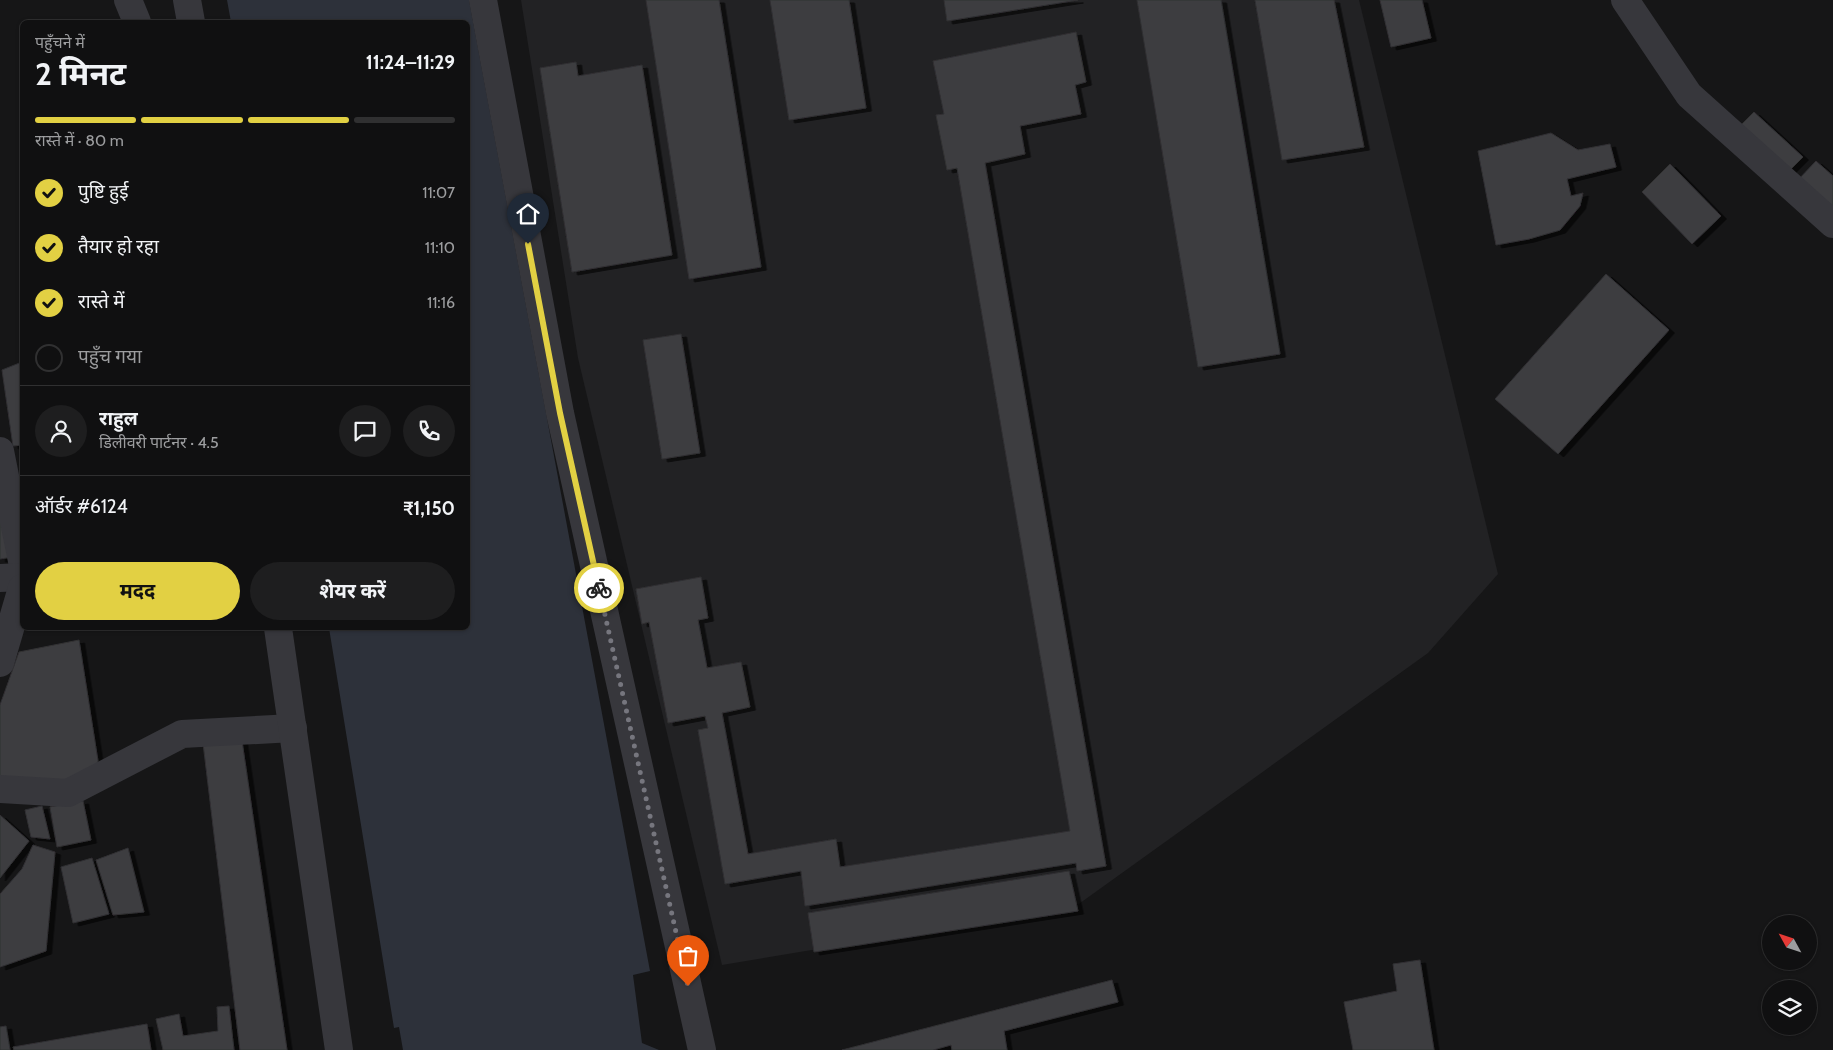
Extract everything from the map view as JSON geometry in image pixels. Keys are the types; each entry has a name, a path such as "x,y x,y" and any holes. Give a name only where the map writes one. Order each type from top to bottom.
{"street":[{"path":"128,0 136,20"},
{"path":"188,0 191,20"},
{"path":"483,0 560,413 700,1037"},
{"path":"1625,0 1689,95 1833,224"},
{"path":"0,450 20,551"},
{"path":"0,578 20,577"},
{"path":"0,663 20,595"},
{"path":"278,630 339,1050"},
{"path":"0,789 68,793 182,734 293,728"}],"shaded area":[{"path":"227,0 469,0 650,971 633,975 642,1043 659,1050 403,1050 399,1027 394,1028 329,630 470,630 470,20 231,20"},
{"path":"521,0 1359,0 1498,574 1428,653 1076,906 722,965 578,358"}],"building":[{"path":"646,0 719,0 761,267 689,279"},
{"path":"770,0 849,0 866,108 789,120"},
{"path":"944,0 1078,0 947,21"},
{"path":"1137,0 1221,0 1280,354 1198,367"},
{"path":"1255,0 1334,0 1364,147 1282,160"},
{"path":"1380,0 1422,0 1431,38 1391,47"},
{"path":"1076,32 1086,82 1075,85 1081,114 1020,126 1025,154 985,163 1106,866 1077,871 1076,863 805,906 801,871 725,884 698,730 708,728 705,716 668,723 649,622 642,624 636,589 701,577 708,618 698,620 707,668 741,662 750,707 722,713 748,854 836,839 840,867 1070,831 957,168 947,170 936,115 944,114 933,61"},
{"path":"576,62 578,76 642,65 672,255 572,272 540,68"},
{"path":"1754,112 1803,157 1789,171 1740,126"},
{"path":"1551,133 1578,150 1610,144 1616,167 1567,179 1571,196 1583,193 1580,206 1560,230 1529,239 1496,245 1478,151"},
{"path":"1816,161 1833,176 1833,212 1798,180"},
{"path":"1670,164 1721,216 1692,244 1642,192"},
{"path":"1606,274 1669,330 1558,454 1495,399"},
{"path":"681,334 700,453 662,459 643,340"},
{"path":"20,363 20,445 13,446 2,370"},
{"path":"0,489 12,557 0,559"},
{"path":"79,640 98,761 89,782 0,783 0,705 19,652"},
{"path":"241,734 287,1050 240,1050 203,743"},
{"path":"83,801 91,840 57,847 50,807"},
{"path":"42,806 50,839 31,837 25,810"},
{"path":"0,815 29,841 0,878"},
{"path":"33,845 55,852 46,951 0,967 0,894 22,869"},
{"path":"128,848 144,912 113,915 96,860"},
{"path":"92,858 109,914 73,923 61,867"},
{"path":"1069,871 1078,911 814,952 808,913"},
{"path":"1420,960 1434,1050 1353,1050 1344,1002 1397,991 1393,964"},
{"path":"1112,980 1118,1002 1004,1031 1007,1050 952,1050 951,1045 933,1050 842,1050"},
{"path":"229,1006 234,1050 163,1050 156,1019 179,1014 183,1036 218,1031 217,1007"},
{"path":"147,1024 151,1050 14,1050 13,1047"},
{"path":"6,1026 10,1050 0,1050 0,1027"}],"way so far":[{"path":"599,588 688,986"}],"route":[{"path":"528,244 560,413 599,588"}]}
